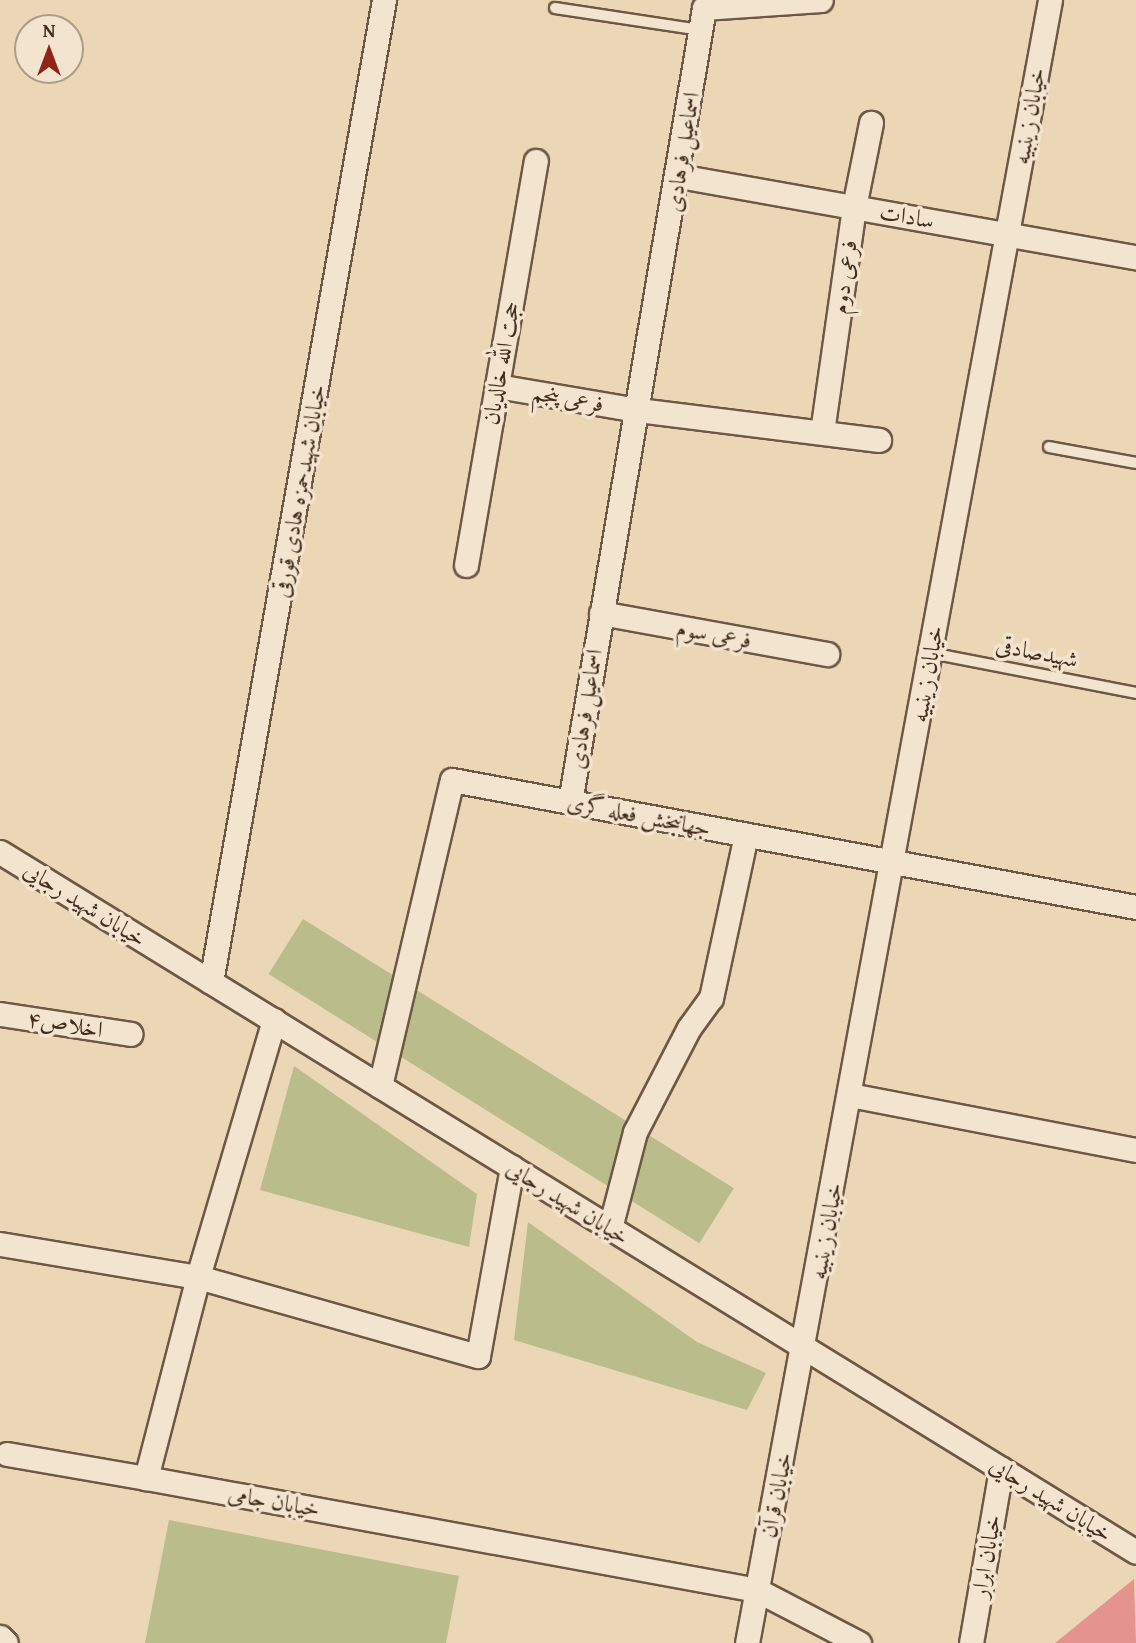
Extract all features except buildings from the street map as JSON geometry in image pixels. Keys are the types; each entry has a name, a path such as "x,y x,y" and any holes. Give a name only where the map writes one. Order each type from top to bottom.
{"street":[{"name":"خیابان شهیدحمزه هادی قورقی","path":"211,982 384,0"},
{"name":"اسماعیل فرهادی","path":"570,802 679,176 705,8 821,0"},
{"name":"خیابان زینبیه","path":"804,1347 1050,0"},
{"name":"فرعی دوم","path":"822,432 854,207 871,123"},
{"name":"حجت الله خالدیان","path":"466,565 536,161"},
{"name":"سادات","path":"679,176 1136,257"},
{"name":"فرعی پنجم","path":"497,386 638,410"},
{"path":"638,410 879,440"},
{"name":"فرعی سوم","path":"601,613 827,654"},
{"name":"جهانبخش فعله گری","path":"380,1086 452,780 1136,907"},
{"path":"610,1228 635,1132 689,1028 711,998 746,835"},
{"name":"خیابان شهید رجایی","path":"0,852 1136,1552"},
{"name":"اخلاص۴","path":"0,1014 130,1034"},
{"path":"146,1478 198,1277 274,1020"},
{"path":"850,1095 1136,1150"},
{"path":"0,1244 198,1277 478,1356 512,1167"},
{"name":"خیابان قرآن","path":"747,1643 804,1347"},
{"name":"خیابان جامی","path":"7,1454 757,1590 859,1643"},
{"name":"خیابان ابرار","path":"971,1643 1001,1469"},
{"path":"0,1637 6,1643"}],"lane":[{"path":"555,8 701,30"},
{"path":"1049,447 1136,463"},
{"name":"شهیدصادقی","path":"931,653 1136,692"}],"green space":[{"path":"303,919 734,1188 699,1243 269,974"},
{"path":"294,1066 477,1194 469,1247 260,1190"},
{"path":"528,1222 697,1342 766,1373 747,1410 514,1340"},
{"path":"169,1520 459,1576 446,1643 145,1643"}]}
